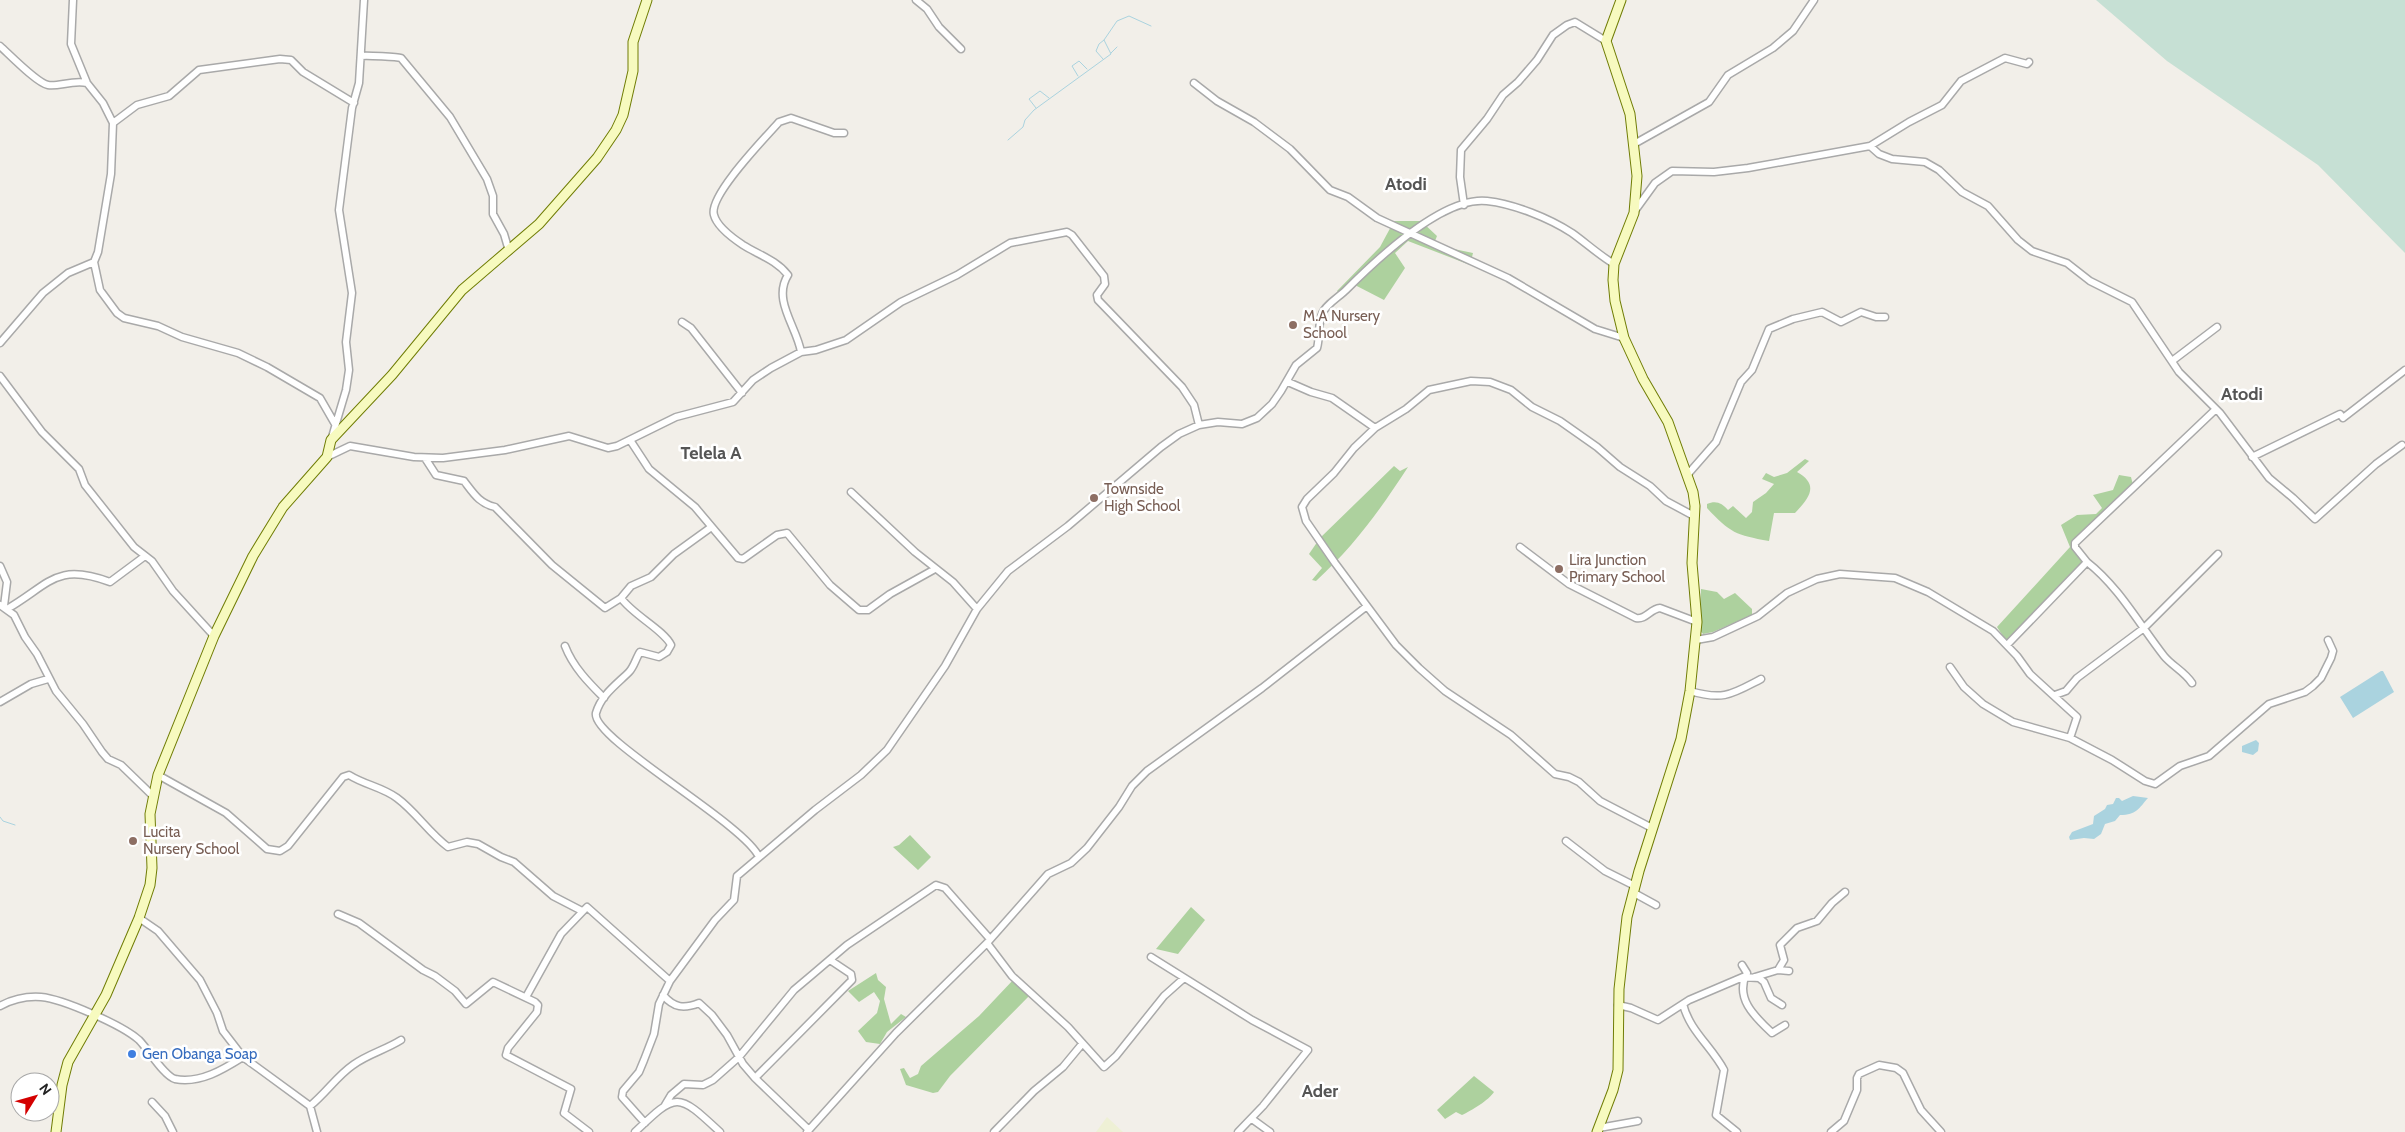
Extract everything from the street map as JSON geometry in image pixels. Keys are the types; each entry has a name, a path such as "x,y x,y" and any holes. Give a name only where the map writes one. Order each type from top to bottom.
{"street":[{"path":"73,0 73,23 70,39 87,83 103,103 113,123 111,174 98,252 94,262 100,290 117,313 124,318 158,326 182,337 238,354 267,367 320,398 335,424"},
{"path":"327,457 346,390 349,370 346,342 352,293 339,210 354,102 359,83 364,0"},
{"path":"331,440 392,375 462,290 509,251 552,210 597,158 616,130 623,115 631,86 633,42 647,0"},
{"path":"916,0 927,9 939,27 961,49"},
{"path":"1621,0 1606,41 1630,114 1637,176 1634,213"},
{"path":"1634,144 1709,102 1728,75 1770,51 1793,30 1814,0"},
{"path":"1464,205 1460,177 1461,150 1487,119 1503,95 1518,82 1537,60 1554,35 1567,25 1575,22 1606,41"},
{"path":"0,46 39,81 48,85 69,82 87,83"},
{"path":"361,56 382,58 396,56 401,58 441,105 491,187 494,214 504,234 509,251"},
{"path":"1598,1130 1617,1075 1618,1005 1625,928 1634,889 1680,739 1690,691 1697,622 1692,563 1693,492 1668,422 1643,379 1624,338 1615,301 1614,264 1634,213 1653,184 1672,171 1714,172 1748,168 1870,146 1909,122 1942,105 1961,80 2005,58 2027,64 2029,62"},
{"path":"113,123 137,105 169,96 199,70 280,59 291,60 303,72 354,102"},
{"path":"1194,83 1217,101 1254,122 1290,149 1330,190 1348,197 1377,218 1508,278 1595,329 1624,338"},
{"path":"801,352 797,332 784,304 784,283 788,275 773,261 744,245 726,231 716,220 713,208 723,187 784,118 791,118 834,133 844,133"},
{"path":"1870,146 1879,154 1892,159 1925,162 1938,170 1962,192 1988,206 2018,240 2032,251 2067,263 2090,281 2132,302 2184,378 2216,409 2269,478 2294,498 2315,520 2376,464 2402,444"},
{"path":"645,1123 622,1097 623,1092 639,1072 654,1034 663,995 670,981 709,928 734,900 737,876 815,810 861,775 887,750 945,666 977,609 1002,577 1013,567 1068,526 1160,447 1179,434 1199,425 1218,422 1242,424 1250,422 1272,404 1288,382 1294,367 1317,348 1322,314 1372,264 1409,233 1437,216 1477,201 1492,202 1548,221 1569,231 1614,264"},
{"path":"56,1132 66,1068 73,1049 94,1016 139,918 151,877 150,814 158,775 214,636 267,530 283,507 327,457 350,446 425,458 443,458 505,450 569,436 608,448 630,440 676,417 733,402 751,383 764,373 801,352 816,350 846,340 900,302 957,274 1010,243 1067,232 1072,235 1104,276 1105,284 1096,295 1098,300 1182,387 1194,405 1199,425"},
{"path":"0,343 43,293 68,273 94,262"},
{"path":"1688,474 1716,442 1741,382 1752,370 1769,329 1793,319 1822,312 1841,322 1862,312 1876,318 1885,317"},
{"path":"682,322 691,328 742,393"},
{"path":"2172,361 2217,327"},
{"path":"2252,456 2340,414 2343,418 2405,370"},
{"path":"0,376 42,432 79,470 85,484 134,547 152,561 172,591 214,636"},
{"path":"1652,828 1600,801 1579,782 1569,777 1555,774 1511,735 1445,691 1401,652 1312,532 1302,511 1307,499 1334,473 1354,448 1375,428 1406,409 1429,390 1463,381 1490,382 1506,387 1532,407 1560,421 1601,449 1620,467 1650,486 1666,501 1694,516"},
{"path":"1288,382 1311,392 1332,398 1375,428"},
{"path":"2192,682 2186,674 2165,658 2118,593 2087,562 2075,547 2075,543 2216,409"},
{"path":"630,440 649,468 695,507 731,553 741,559 749,556 777,535 788,532 830,585 862,612 934,569"},
{"path":"425,458 436,475 464,481 476,498 502,513 552,565 601,607 605,608 621,598 631,586 651,577 674,554 710,528"},
{"path":"851,492 934,569 953,582 977,609"},
{"path":"1520,547 1570,584 1636,618 1642,618 1655,608 1660,608 1697,622"},
{"path":"2055,696 2066,691 2078,678 2144,628 2218,554"},
{"path":"4,607 57,576 77,573 110,582 145,556"},
{"path":"2007,645 2087,562"},
{"path":"0,566 7,582 4,607"},
{"path":"1696,640 1712,637 1758,616 1799,586 1840,574 1895,578 1928,592 1965,616 1980,623 2007,645 2030,674 2077,717 2070,738"},
{"path":"621,598 633,612 664,636 671,645 667,652 659,657 640,652 630,671 612,686 604,698 596,713 598,724 616,742 724,822 754,848 759,857"},
{"path":"663,995 679,1007 689,1008 700,1003 727,1035 739,1057 755,1078 808,1131 896,1033 989,941 1048,874 1071,863 1086,848 1119,807 1126,794 1147,771 1262,688 1367,606"},
{"path":"4,607 14,615 24,637 37,654 48,679 102,752 108,759 121,765 153,796"},
{"path":"1950,667 1964,688 1989,708 2020,724 2070,738 2112,760 2145,781 2155,784 2180,766 2209,756 2269,704 2305,692 2313,686 2321,678 2331,658 2333,651 2328,640"},
{"path":"565,646 569,656 586,679 604,698"},
{"path":"0,702 31,684 48,679"},
{"path":"1690,691 1712,696 1733,694 1762,679"},
{"path":"158,775 226,813 252,837 275,852 280,852 288,846 343,777 350,775 363,784 372,785 397,798 448,847 466,842 478,844 514,862 553,896 582,911"},
{"path":"1566,841 1605,871 1656,905"},
{"path":"635,1132 681,1086 688,1083 707,1084 739,1057 794,990 847,945 936,885 945,888 989,941 1012,976 1068,1027 1101,1065 1105,1066 1116,1056 1164,996 1183,979"},
{"path":"1778,970 1784,960 1780,945 1787,936 1797,928 1817,921 1832,903 1845,892"},
{"path":"526,997 561,934 587,907 670,981"},
{"path":"338,914 359,923 423,970 448,985 466,1004 493,982 526,997 538,1006 538,1010 508,1048 506,1056 571,1089 564,1113 589,1132"},
{"path":"139,918 158,930 200,980 217,1014 223,1031 243,1056 310,1106 317,1132"},
{"path":"1150,958 1183,979 1308,1050 1252,1119 1238,1132"},
{"path":"755,1078 852,980 852,975 830,960"},
{"path":"1742,965 1746,975 1742,989 1742,998 1772,1033 1785,1025"},
{"path":"1754,977 1778,970 1789,971"},
{"path":"1618,1005 1631,1008 1658,1020 1683,1004 1746,975 1764,982 1771,998 1782,1005"},
{"path":"0,1006 16,999 38,997 62,1002 94,1016 137,1039 167,1074 175,1079 212,1075 243,1056"},
{"path":"1683,1004 1690,1024 1724,1070 1716,1115 1737,1132"},
{"path":"310,1106 352,1065 372,1053 401,1040"},
{"path":"994,1132 1034,1091 1063,1067 1082,1044"},
{"path":"1831,1132 1844,1121 1858,1088 1857,1078 1859,1074 1879,1065 1889,1066 1903,1073 1921,1110 1941,1132"},
{"path":"152,1102 165,1116 173,1132"},
{"path":"664,1104 678,1102 686,1104 696,1110 720,1132"},
{"path":"1252,1119 1270,1132"},
{"path":"1598,1130 1638,1121"}],"green space":[{"path":"2096,0 2405,0 2405,253 2318,165 2167,61"},
{"path":"1394,221 1421,221 1437,236 1435,241 1449,248 1473,253 1470,265 1408,241 1395,253 1405,268 1384,300 1351,283 1339,293 1337,291 1380,247"},
{"path":"1805,459 1809,461 1797,472 1808,482 1810,492 1808,497 1795,513 1774,513 1769,541 1734,532 1707,508 1707,504 1713,502 1721,504 1728,510 1733,506 1746,518 1752,512 1753,502 1766,493 1774,484 1762,479 1766,473 1774,477 1787,473"},
{"path":"1394,466 1400,471 1408,467 1355,540 1330,568 1316,581 1312,580 1322,568 1309,554 1320,538"},
{"path":"2119,475 2131,477 2133,485 2076,537 2077,548 2085,561 2007,642 1997,627 2070,547 2061,525 2077,515 2096,514 2102,508 2093,495 2113,490"},
{"path":"1701,589 1717,592 1724,599 1735,593 1752,609 1752,615 1713,632 1703,634 1699,629"},
{"path":"910,835 931,857 918,870 893,847 899,845"},
{"path":"1191,907 1205,920 1178,954 1156,949"},
{"path":"876,973 878,980 886,987 884,999 891,1024 901,1014 906,1017 887,1032 880,1044 866,1042 858,1031 877,1013 880,1001 874,992 859,1002 848,991"},
{"path":"1014,979 1030,995 950,1076 938,1092 933,1093 906,1085 900,1069 904,1068 910,1078 918,1074 921,1066 979,1016"},
{"path":"1474,1076 1494,1092 1492,1095 1470,1111 1462,1115 1456,1112 1445,1119 1437,1110"},
{"path":"1107,1117 1123,1132 1096,1132"}],"water":[{"path":"2383,671 2394,692 2353,718 2340,697"},
{"path":"2256,740 2259,743 2258,751 2253,755 2242,752 2242,746"},
{"path":"2133,796 2148,798 2134,812 2120,815 2115,821 2105,824 2101,834 2094,839 2070,840 2069,837 2072,832 2093,824 2094,816 2105,809 2107,805 2113,804 2116,798 2122,801"}],"waterway":[{"path":"1008,140 1023,127 1025,120 1034,110 1111,54 1104,40 1117,21 1129,16 1151,26"},
{"path":"1103,59 1096,51 1099,44 1104,40"},
{"path":"1111,53 1117,47"},
{"path":"1078,76 1072,66 1079,61 1087,69"},
{"path":"1036,108 1029,99 1040,91 1049,98"},
{"path":"0,817 3,821 15,825"}],"place":[{"name":"M.A Nursery School","path":"1293,325"},
{"name":"Townside High School","path":"1094,498"},
{"name":"Lira Junction Primary School","path":"1559,569"},
{"name":"Lucita Nursery School","path":"133,841"},
{"name":"Gen Obanga Soap","path":"132,1054"}],"district":[{"name":"Atodi","path":"1406,184"},
{"name":"Atodi","path":"2242,394"},
{"name":"Telela A","path":"711,453"},
{"name":"Ader","path":"1320,1091"}]}
